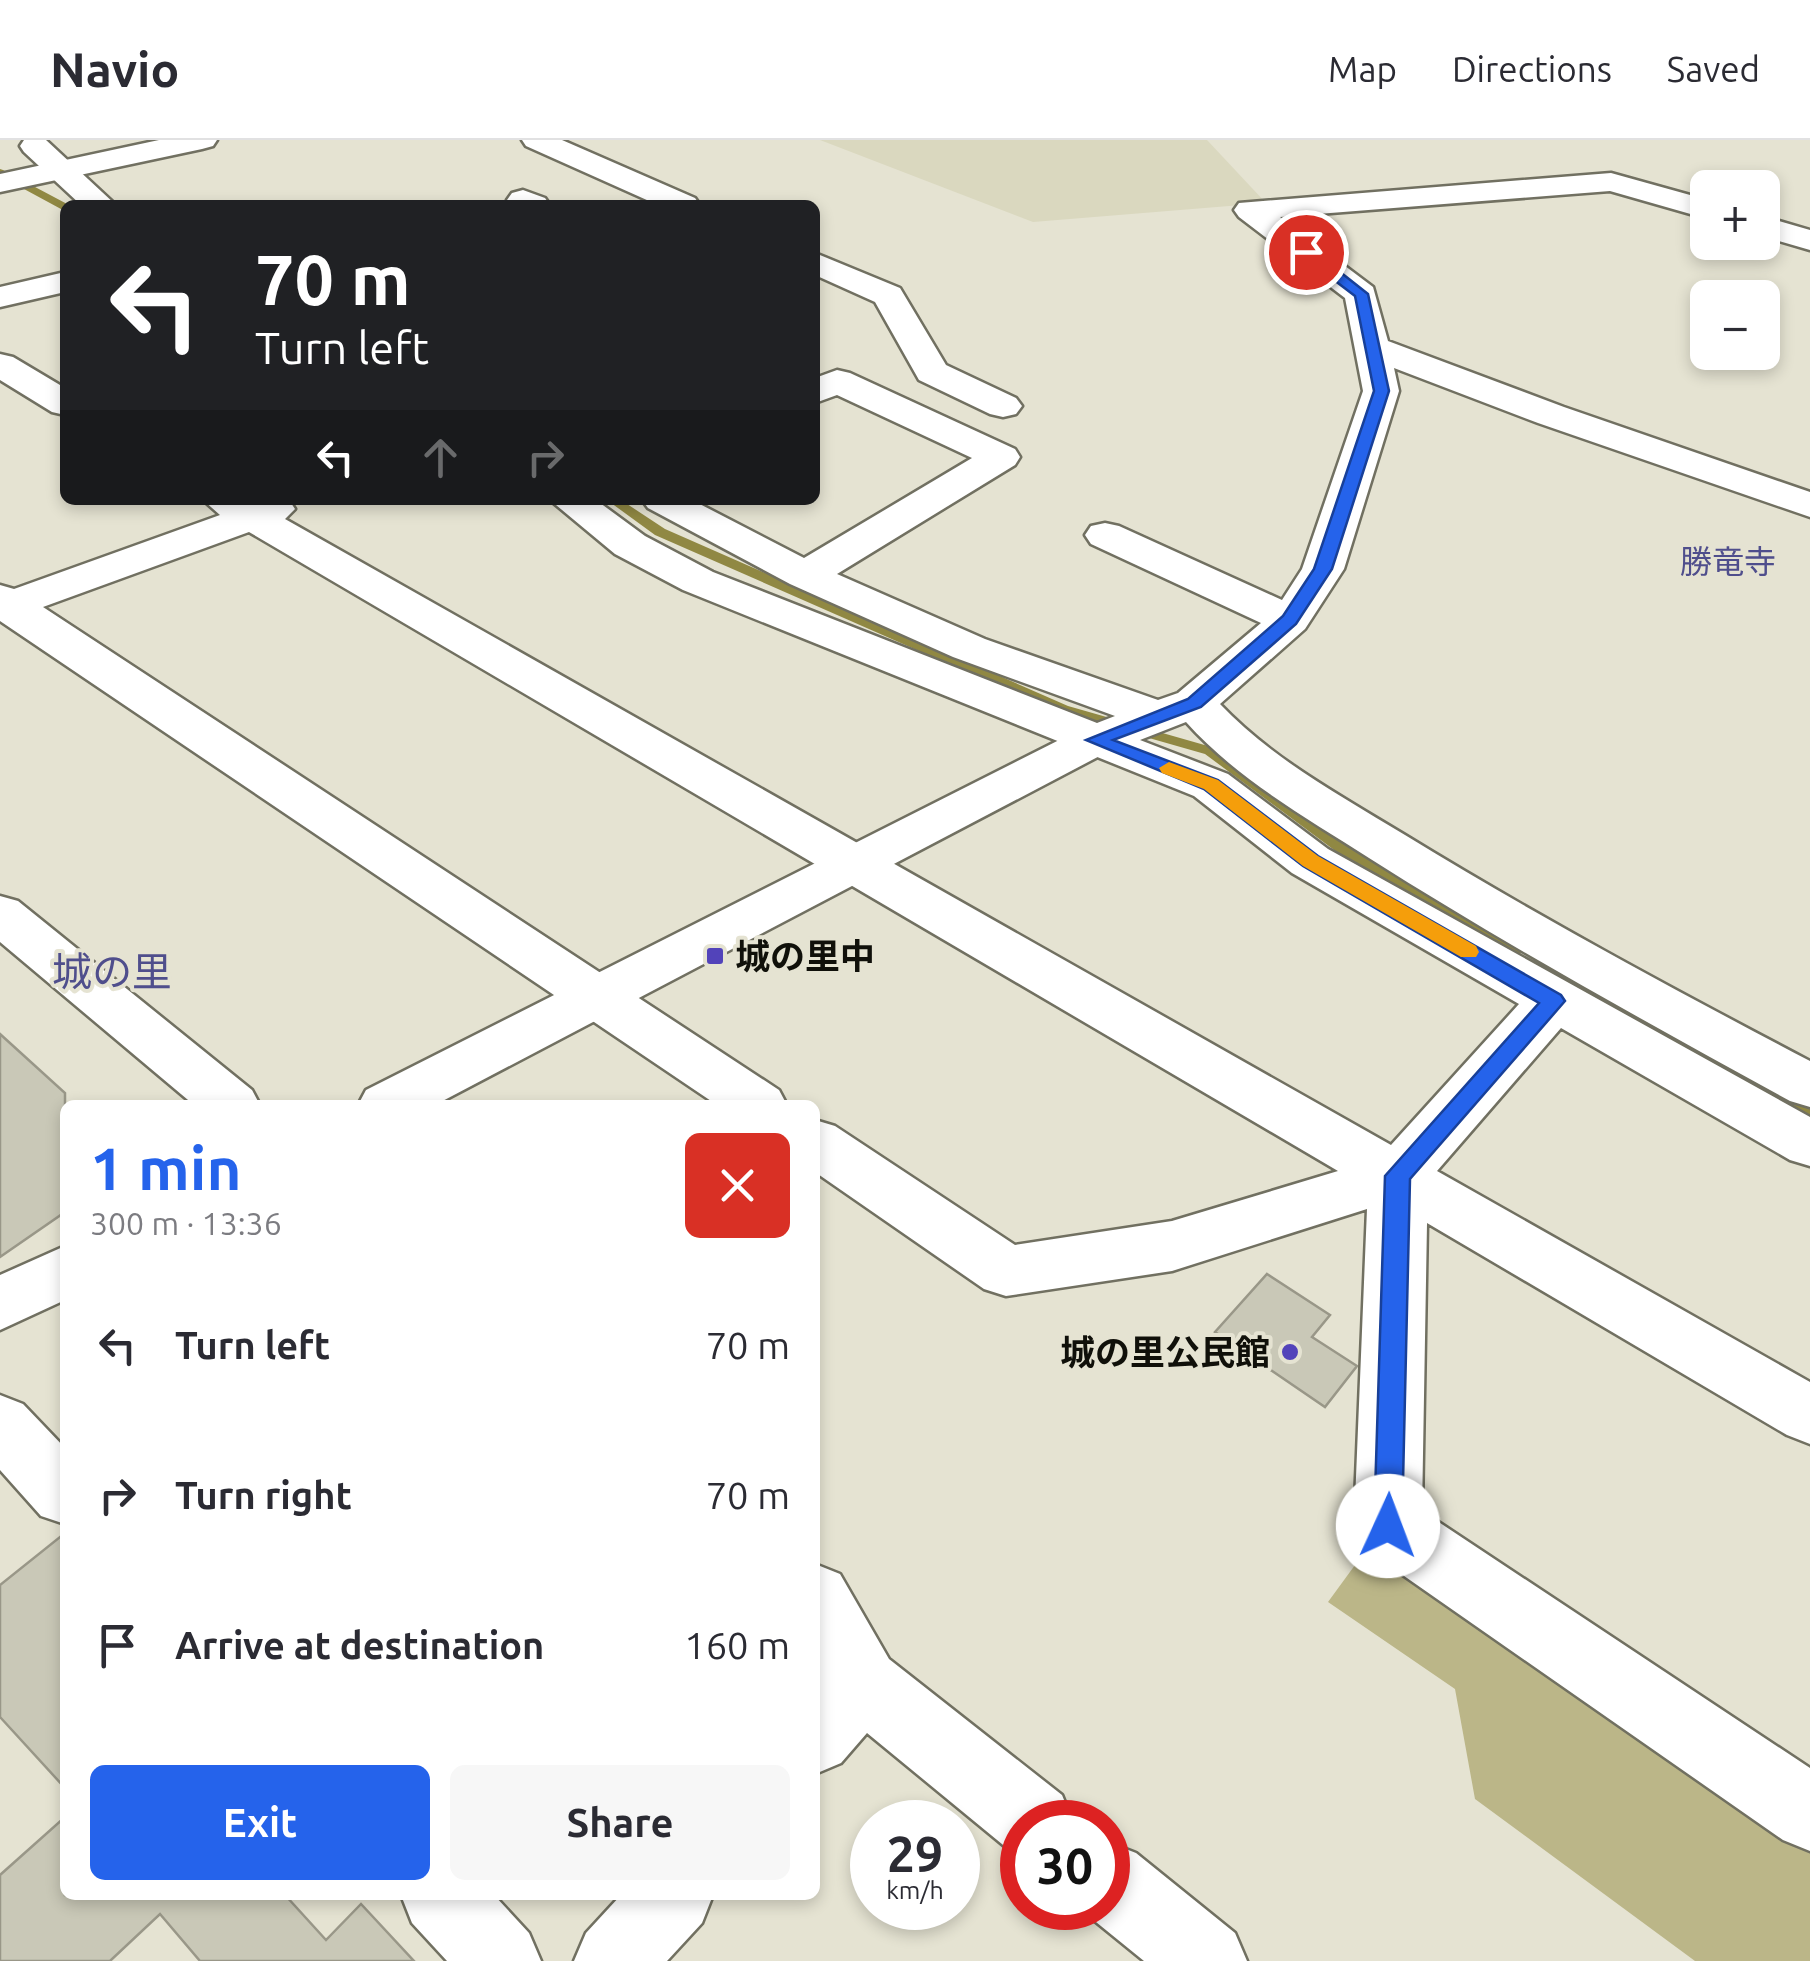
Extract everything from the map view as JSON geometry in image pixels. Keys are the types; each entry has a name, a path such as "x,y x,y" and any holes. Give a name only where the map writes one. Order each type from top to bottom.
{"main road":[{"path":"0,183 202,140"},
{"path":"537,140 673,200"},
{"path":"0,144 27,143 64,169 95,200"},
{"path":"396,1100 1095,740 1177,710 1290,620 1323,569 1382,391 1361,294 1250,210 1611,182 1690,205"},
{"path":"1780,231 1810,240"},
{"path":"820,265 888,295 932,372 1003,406"},
{"path":"0,297 60,283"},
{"path":"1372,347 1551,415 1810,505"},
{"path":"0,365 60,401"},
{"path":"805,574 1001,458 837,381 820,390"},
{"path":"577,505 630,544 698,581 1211,785 1310,861 1810,1144"},
{"path":"672,505 805,574 969,648 1177,710 1218,731 1342,818 1496,916 1810,1086"},
{"path":"3,604 237,508 1810,1415"},
{"path":"1105,535 1290,620"},
{"path":"3,604 752,1100"},
{"path":"0,914 226,1100"},
{"path":"820,1145 1006,1270 1172,1246 1398,1176 1554,1001"},
{"path":"1398,1176 1388,1526 1810,1813"},
{"path":"0,1304 60,1273"},
{"path":"0,1424 60,1489"},
{"path":"820,1606 863,1684 1008,1800"},
{"path":"820,1731 863,1684"},
{"path":"1130,1899 1207,1961"},
{"path":"445,1900 501,1961"},
{"path":"614,1961 669,1900"}],"shaded area":[{"path":"820,140 1207,140 1266,203 1033,222"},
{"path":"1374,1539 1810,1838 1810,1961 1695,1961 1475,1799 1455,1689 1328,1602"}],"building":[{"path":"0,1034 65,1093 65,1100 60,1100 60,1215 0,1257"},
{"name":"城の里公民館","path":"1267,1274 1330,1315 1312,1337 1357,1366 1325,1407 1215,1332"},
{"path":"60,1537 60,1783 0,1717 0,1585"},
{"path":"60,1821 60,1900 290,1900 326,1940 361,1904 414,1961 200,1961 160,1914 110,1961 0,1961 0,1875"}],"waterway":[{"path":"0,172 60,204"},
{"path":"620,505 660,532 1063,709 1210,751 1363,863 1513,953"},
{"path":"1707,1060 1810,1116"}],"slow traffic":[{"path":"1169,768 1211,785 1310,861 1468,952"}],"place":[{"name":"城の里中","path":"715,956"},
{"name":"城の里公民館","path":"1290,1352"}],"district":[{"name":"勝竜寺","path":"1728,561"},
{"name":"城の里","path":"112,971"}],"route":[{"path":"1306,252 1361,294 1382,391 1323,569 1290,620 1194,703 1095,740 1211,785 1310,861 1554,1001 1398,1176 1388,1526"}]}
